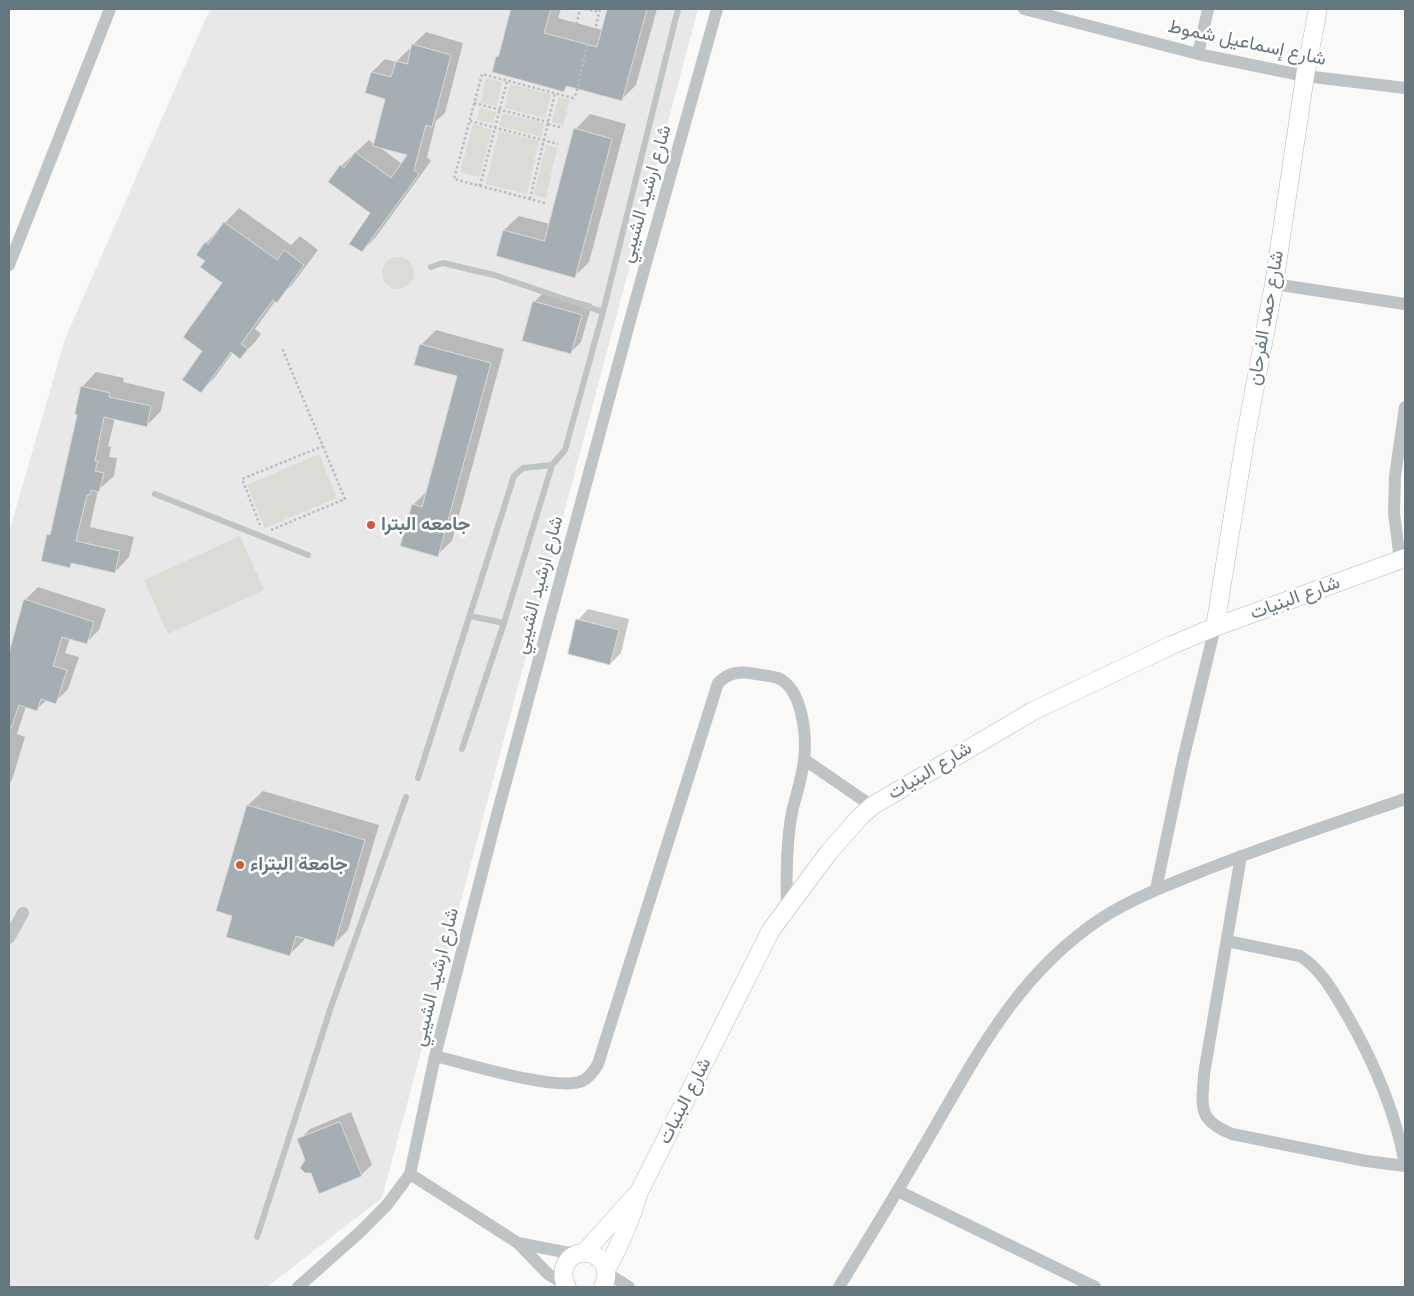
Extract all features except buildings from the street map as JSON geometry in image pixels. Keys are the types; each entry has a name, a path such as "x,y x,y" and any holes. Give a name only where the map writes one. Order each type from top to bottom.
{"main road":[{"name":"شارع حمد الفرحان","path":"1215,627 1244,440 1274,284 1305,76 1318,9"},
{"name":"شارع البنيات","path":"605,1277 634,1209 639,1192 771,930 829,852 872,806 1033,711 1172,645 1215,627 1403,559"},
{"name":"شارع البنيات","path":"566,1286 563,1275 565,1265 571,1258 582,1253 639,1192"},
{"path":"582,1253 592,1254 604,1263 605,1277"}],"street":[{"path":"9,265 110,9"},
{"name":"شارع ارشيد الشيبي","path":"410,1174 435,1056 494,826 634,304 717,9"},
{"name":"شارع إسماعيل شموط","path":"1024,9 1198,54 1305,76 1405,88"},
{"path":"1198,54 1208,9"},
{"path":"1274,284 1405,304"},
{"path":"1403,559 1394,513 1395,476 1405,407"},
{"path":"1156,889 1183,760 1215,627"},
{"path":"435,1056 527,1079 544,1081 562,1083 582,1081 592,1074 598,1064 705,720 718,683 732,673 744,671 778,678 795,694 800,709 803,723 805,760 792,812 787,843 787,907"},
{"path":"805,760 872,806"},
{"path":"839,1287 898,1191 990,1032 1020,992 1051,958 1102,918 1156,889 1241,856 1405,799"},
{"path":"1227,942 1300,956 1310,962 1322,975 1352,1025 1386,1092 1401,1140 1405,1165 1366,1161 1232,1134 1216,1128 1207,1119 1203,1108 1204,1074 1241,856"},
{"path":"9,938 23,913"},
{"path":"298,1287 359,1233 387,1205 410,1174 518,1243 544,1271 566,1286"},
{"path":"898,1191 1094,1287"},
{"path":"518,1243 564,1252 582,1253"},
{"path":"605,1277 629,1287"}],"lane":[{"path":"462,749 504,623 552,465 565,450 603,312 678,9"},
{"path":"431,267 443,263 494,275 603,312"},
{"path":"418,778 514,476 523,468 552,465"},
{"path":"155,494 308,555"},
{"path":"470,616 504,623"},
{"path":"257,1237 331,1007 406,797"}],"path":[{"path":"556,9 551,28 593,38 600,10 585,9"},
{"path":"574,34 580,9"},
{"path":"545,202 454,179 474,103 482,74 573,98 576,94 589,38"},
{"path":"480,186 507,80"},
{"path":"530,198 555,93"},
{"path":"474,103 562,128"},
{"path":"470,120 558,144"},
{"path":"282,348 323,446 345,500 263,533 242,479 323,446"}],"shaded area":[{"name":"جامعة البتراء","path":"210,9 698,9 382,1198 267,1287 9,1287 9,532 65,339"},
{"path":"486,78 502,82 497,106 481,103"},
{"path":"510,84 551,94 545,118 505,108"},
{"path":"559,97 570,100 563,125 552,122"},
{"path":"480,108 496,112 493,123 477,120"},
{"path":"503,113 544,123 541,137 499,126"},
{"path":"473,124 492,130 479,177 460,172"},
{"path":"499,131 539,141 527,194 486,184"},
{"path":"546,145 557,148 546,198 534,195"},
{"path":"398,257 409,262 414,273 409,284 398,289 387,284 382,273 387,262"},
{"path":"319,454 337,498 265,528 247,485"},
{"path":"240,536 264,590 168,634 144,580"}],"place":[{"name":"جامعه البترا","path":"371,525"},
{"name":"جامعة البتراء","path":"240,865"}]}
